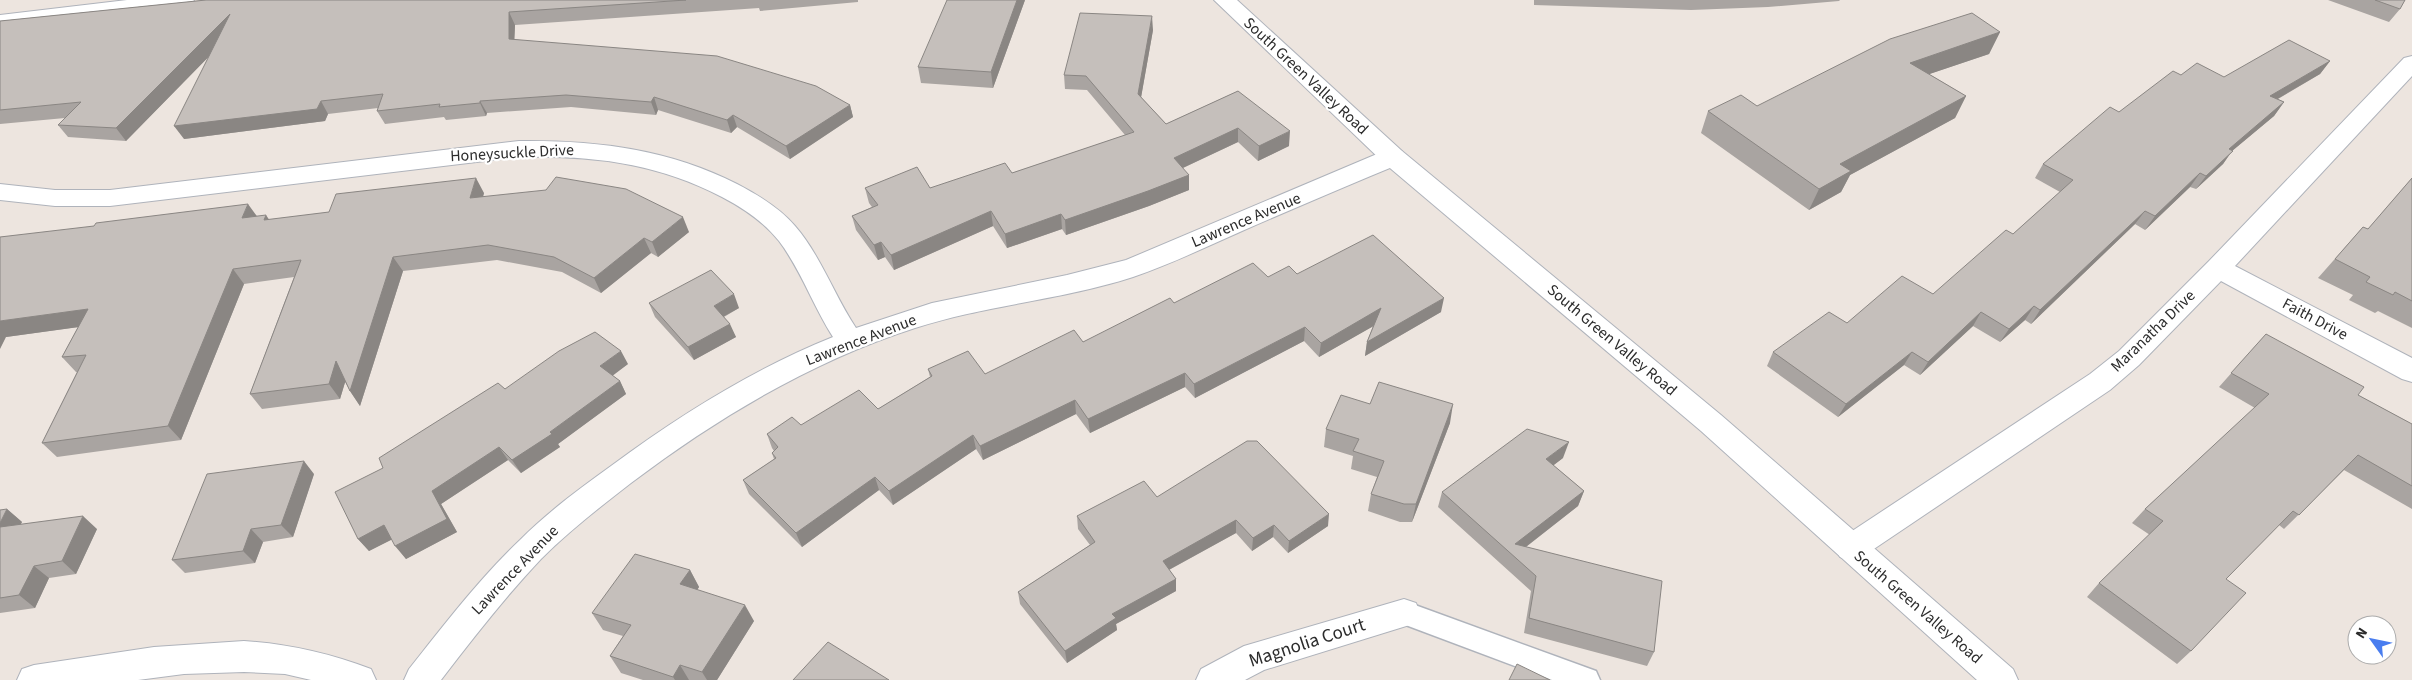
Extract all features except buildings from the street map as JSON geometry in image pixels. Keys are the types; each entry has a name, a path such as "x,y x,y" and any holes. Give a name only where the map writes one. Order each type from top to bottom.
{"street":[{"path":"0,21 183,0"},
{"name":"South Green Valley Road","path":"1225,0 1393,157 1711,423 2001,680"},
{"name":"Maranatha Drive","path":"1851,548 2100,382 2129,358 2218,268 2412,63"},
{"name":"Honeysuckle Drive","path":"0,192 25,197 66,199 153,194 510,150 557,148 629,154 666,163 698,175 748,200 776,222 800,252 832,313 850,341"},
{"name":"Lawrence Avenue","path":"421,680 476,608 532,547 594,495 651,451 739,396 797,365 850,341 903,321 947,308 1078,282 1122,270 1170,253 1393,157"},
{"name":"Faith Drive","path":"2218,268 2412,370"},
{"name":"Magnolia Court","path":"1213,680 1256,657 1404,613"},
{"path":"34,680 230,656 275,658 324,669 359,680"}],"lane":[{"path":"1404,613 1586,680"}]}
